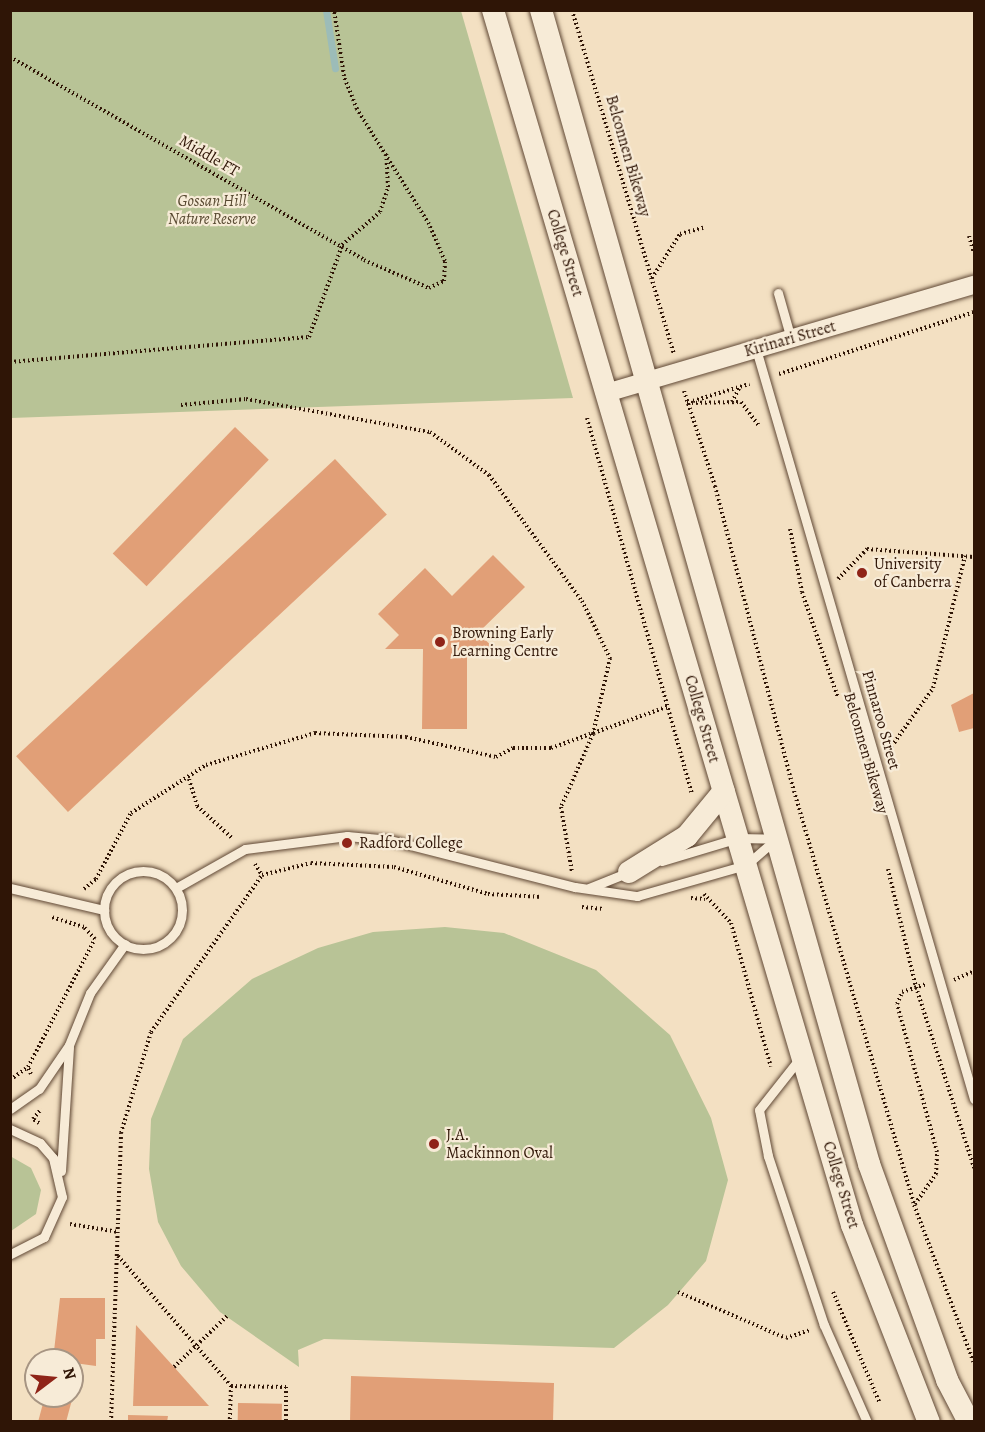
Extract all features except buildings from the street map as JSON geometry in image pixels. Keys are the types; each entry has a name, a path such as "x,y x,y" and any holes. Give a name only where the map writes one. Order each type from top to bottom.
{"street":[{"name":"College Street","path":"493,10 852,1225 928,1422"},
{"name":"College Street","path":"541,10 886,1214 947,1380 969,1422"},
{"name":"Kirinari Street","path":"606,393 975,285"},
{"path":"628,872 687,836 724,791"}],"lane":[{"path":"778,294 791,339"},
{"name":"Pinnaroo Street","path":"756,349 829,588 975,1100"},
{"path":"587,889 628,872 738,838 777,838"},
{"path":"176,888 245,849 302,839 390,840 575,887 638,896 746,865 777,838"},
{"path":"154,873 176,888 182,913 172,937 150,949 124,944 110,930 104,910 111,889 128,874 154,873"},
{"path":"10,888 104,910"},
{"path":"10,1109 39,1089 69,1045 90,993 124,944"},
{"path":"10,1254 44,1237 56,1219 61,1177 69,1045"},
{"path":"802,1056 759,1110 768,1156 824,1324 867,1422"},
{"path":"10,1129 40,1143 61,1177"}],"path":[{"path":"10,362 309,337 341,260 342,245 381,212 388,187 386,149 357,109 344,76 334,10"},
{"name":"Belconnen Bikeway","path":"573,10 660,307"},
{"name":"Middle FT","path":"10,57 342,245 429,288 444,281 445,261 386,149"},
{"path":"652,278 680,234 703,228"},
{"path":"969,236 975,253"},
{"path":"687,403 975,312"},
{"path":"732,402 739,387"},
{"path":"181,405 246,399 430,432 489,475 582,601 610,658 593,734 561,807 575,887"},
{"path":"687,403 732,402 750,409 763,435"},
{"path":"687,403 715,486 791,780 914,1205 975,1363"},
{"name":"Belconnen Bikeway","path":"789,524 802,592 840,703"},
{"path":"829,588 867,549 975,557"},
{"path":"877,762 904,735 933,688 965,556"},
{"path":"80,887 96,879 131,813 189,779 206,765 315,733 406,737 496,757 513,748 551,748 667,707"},
{"path":"189,779 197,806 245,849 262,875"},
{"path":"111,1422 121,1133 151,1032 262,875 346,862 394,867 488,894 549,899"},
{"path":"887,866 916,987 975,1168"},
{"path":"679,897 705,899 731,923 772,1066 765,1074"},
{"path":"576,905 618,909"},
{"path":"10,1080 28,1067 95,939 84,927 40,913"},
{"path":"914,1205 936,1174 937,1152 897,1004 902,992 916,987"},
{"path":"28,1067 46,1103 33,1119"},
{"path":"70,1224 118,1232"},
{"path":"117,1255 231,1386 230,1422"},
{"path":"829,1283 882,1411"},
{"path":"678,1292 786,1338 842,1317"},
{"path":"174,1367 227,1316"},
{"path":"231,1386 286,1387 286,1422"}],"green space":[{"name":"Gossan Hill Nature Reserve","path":"10,11 461,11 573,398 11,418"},
{"name":"J.A. Mackinnon Oval","path":"445,927 504,933 596,970 670,1035 711,1118 728,1180 706,1261 668,1305 614,1348 324,1339 298,1350 299,1367 220,1312 181,1266 158,1222 149,1169 151,1119 183,1039 252,979 318,948 373,932"},
{"path":"10,1156 31,1168 41,1190 36,1214 11,1231"}],"waterway":[{"path":"326,10 335,68"}],"place":[{"name":"University of Canberra","path":"862,573"},
{"name":"Browning Early Learning Centre","path":"440,642"},
{"name":"Radford College","path":"347,843"},
{"name":"J.A. Mackinnon Oval","path":"434,1144"}]}
